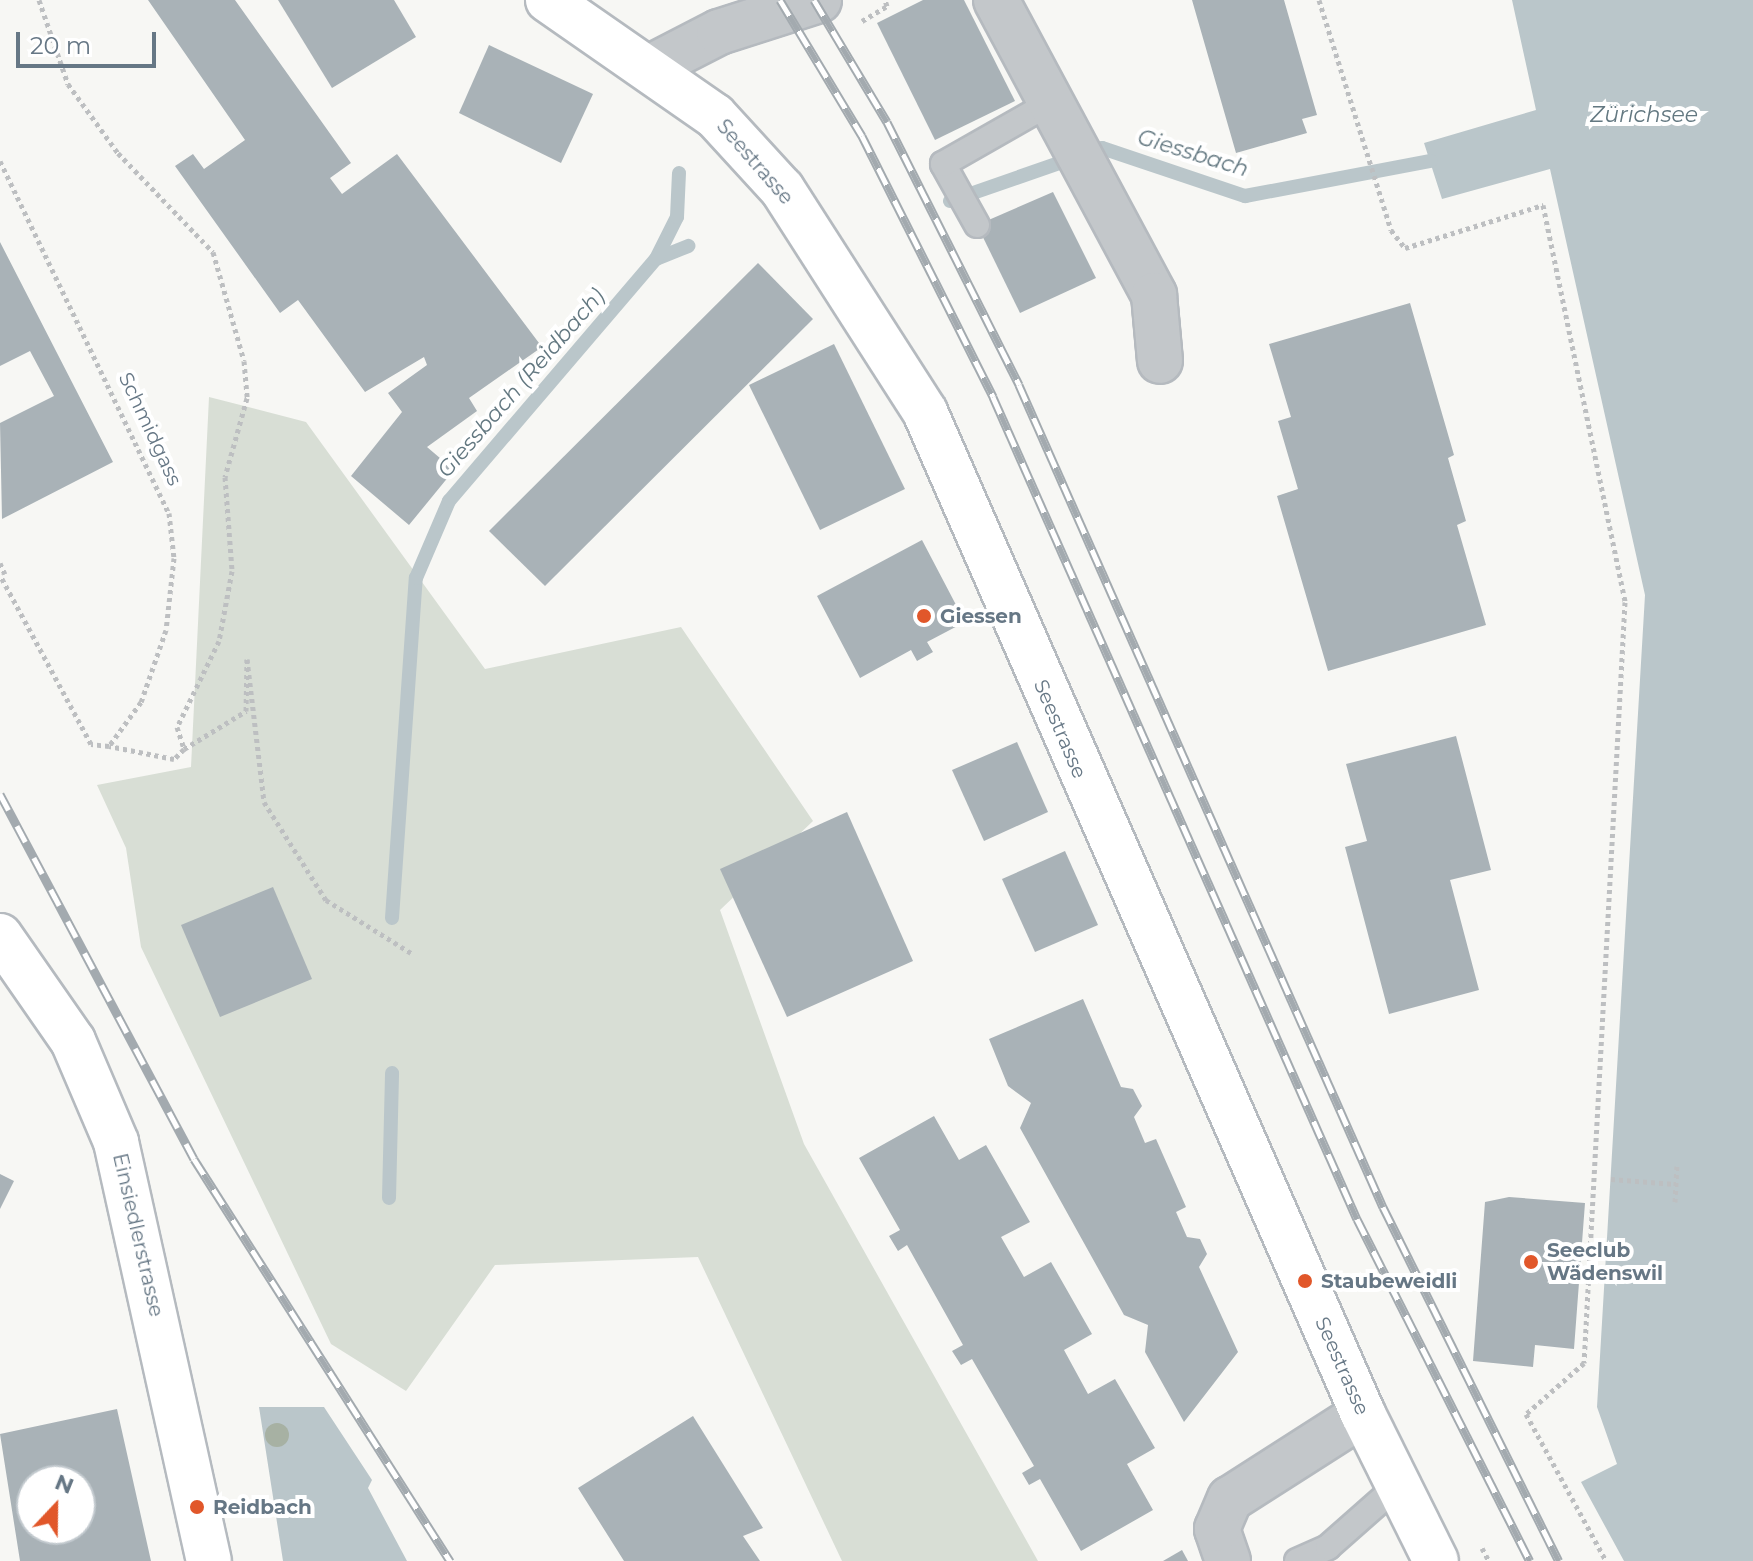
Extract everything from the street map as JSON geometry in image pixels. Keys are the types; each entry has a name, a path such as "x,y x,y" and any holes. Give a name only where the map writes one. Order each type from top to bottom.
{"main road":[{"name":"Seestrasse","path":"548,0 715,116 782,189 925,412 1363,1414 1396,1487 1436,1561"},
{"name":"Einsiedlerstrasse","path":"0,936 73,1041 116,1142 209,1561"}],"street":[{"path":"649,68 719,32 819,0"},
{"path":"996,0 1154,295 1160,361"},
{"path":"1234,1556 1221,1513 1241,1488 1363,1414"}],"lane":[{"path":"977,225 943,164 1057,116"},
{"path":"1297,1561 1328,1547 1396,1487"}],"path":[{"path":"39,0 68,84 118,153 213,252 244,361 247,398 225,477 232,571 219,641 177,727 184,749"},
{"path":"861,21 887,6 885,0"},
{"path":"1319,0 1383,207 1405,248 1543,205 1625,602 1584,1363 1526,1414 1606,1561"},
{"name":"Schmidgass","path":"0,161 169,513 174,558 166,630 141,702 109,746"},
{"path":"0,563 2,575 91,744 174,759 184,749 246,711 247,659 264,802 326,900 411,953"},
{"path":"1675,1202 1677,1166"},
{"path":"1611,1179 1675,1184"}],"shaded area":[{"path":"209,397 306,422 485,669 681,627 813,821 720,910 804,1144 1038,1561 842,1561 698,1257 495,1265 406,1391 331,1344 141,947 126,848 97,785 191,767"}],"water":[{"name":"Zürichsee","path":"1512,0 1753,0 1753,1561 1624,1561 1581,1482 1617,1464 1597,1407 1645,595 1550,169 1442,199 1424,143 1536,110"},
{"path":"259,1407 324,1407 372,1480 368,1488 407,1561 283,1561"}],"building":[{"path":"148,0 235,0 351,163 330,178 342,194 397,154 542,347 469,398 477,411 427,447 454,470 409,525 351,476 402,412 388,393 427,365 424,357 365,392 298,300 280,313 175,166 193,154 204,169 245,140"},
{"path":"278,0 394,0 416,37 332,88"},
{"path":"923,0 964,0 1015,101 935,140 877,23"},
{"path":"1192,0 1284,0 1317,115 1302,119 1307,133 1236,153"},
{"path":"489,45 593,94 561,163 459,113"},
{"path":"1053,192 1096,278 1020,313 977,225"},
{"path":"0,242 113,462 2,519 0,423 54,396 30,351 0,366"},
{"path":"758,263 813,319 545,586 489,531"},
{"path":"1410,303 1454,455 1448,458 1466,521 1457,525 1486,625 1328,671 1277,496 1298,489 1278,421 1291,417 1269,344"},
{"path":"834,344 905,489 820,530 749,385"},
{"path":"922,540 965,622 927,642 933,652 917,661 911,650 860,678 817,596"},
{"path":"1456,736 1491,870 1450,880 1479,990 1389,1014 1345,847 1367,841 1346,764"},
{"path":"1017,742 1048,812 984,841 952,770"},
{"path":"847,812 913,961 787,1017 720,869"},
{"path":"1065,851 1098,925 1035,952 1002,879"},
{"path":"273,887 312,979 220,1017 181,925"},
{"path":"1083,999 1121,1087 1133,1089 1142,1106 1134,1117 1145,1143 1156,1139 1186,1207 1176,1212 1187,1237 1200,1239 1207,1254 1199,1267 1238,1352 1184,1422 1145,1352 1148,1325 1124,1315 1020,1128 1031,1103 1008,1086 989,1039"},
{"path":"934,1116 959,1160 986,1145 1030,1222 1001,1237 1024,1277 1051,1262 1092,1334 1064,1350 1088,1394 1115,1379 1155,1448 1127,1464 1153,1510 1081,1551 1040,1479 1029,1485 1022,1473 1034,1466 972,1359 961,1365 952,1351 963,1345 907,1245 898,1251 889,1236 900,1230 859,1158"},
{"path":"0,1174 14,1181 0,1209"},
{"name":"Seeclub Wädenswil","path":"1509,1197 1585,1203 1574,1349 1535,1345 1533,1367 1473,1361 1485,1202"},
{"path":"117,1409 151,1561 20,1561 17,1545 96,1545 96,1465 16,1465 16,1536 0,1434"},
{"path":"693,1416 763,1528 743,1536 760,1561 624,1561 578,1488"},
{"path":"1182,1550 1188,1561 1163,1561"}],"waterway":[{"name":"Giessbach","path":"950,201 1102,148 1245,196 1431,161"},
{"name":"Giessbach (Reidbach)","path":"392,918 416,578 449,501 656,259 677,217 679,173"},
{"path":"656,259 689,246"},
{"name":"Giessbach (Reidbach)","path":"389,1198 392,1073"}],"railway":[{"path":"780,0 862,136 993,397 1357,1219 1530,1561"},
{"path":"814,0 887,122 1019,385 1383,1207 1559,1561"},
{"path":"0,794 194,1159 450,1561"}],"place":[{"name":"Giessen","path":"924,616"},
{"name":"Seeclub Wädenswil","path":"1531,1262"},
{"name":"Staubeweidli","path":"1305,1281"},
{"name":"Reidbach","path":"197,1507"}]}
